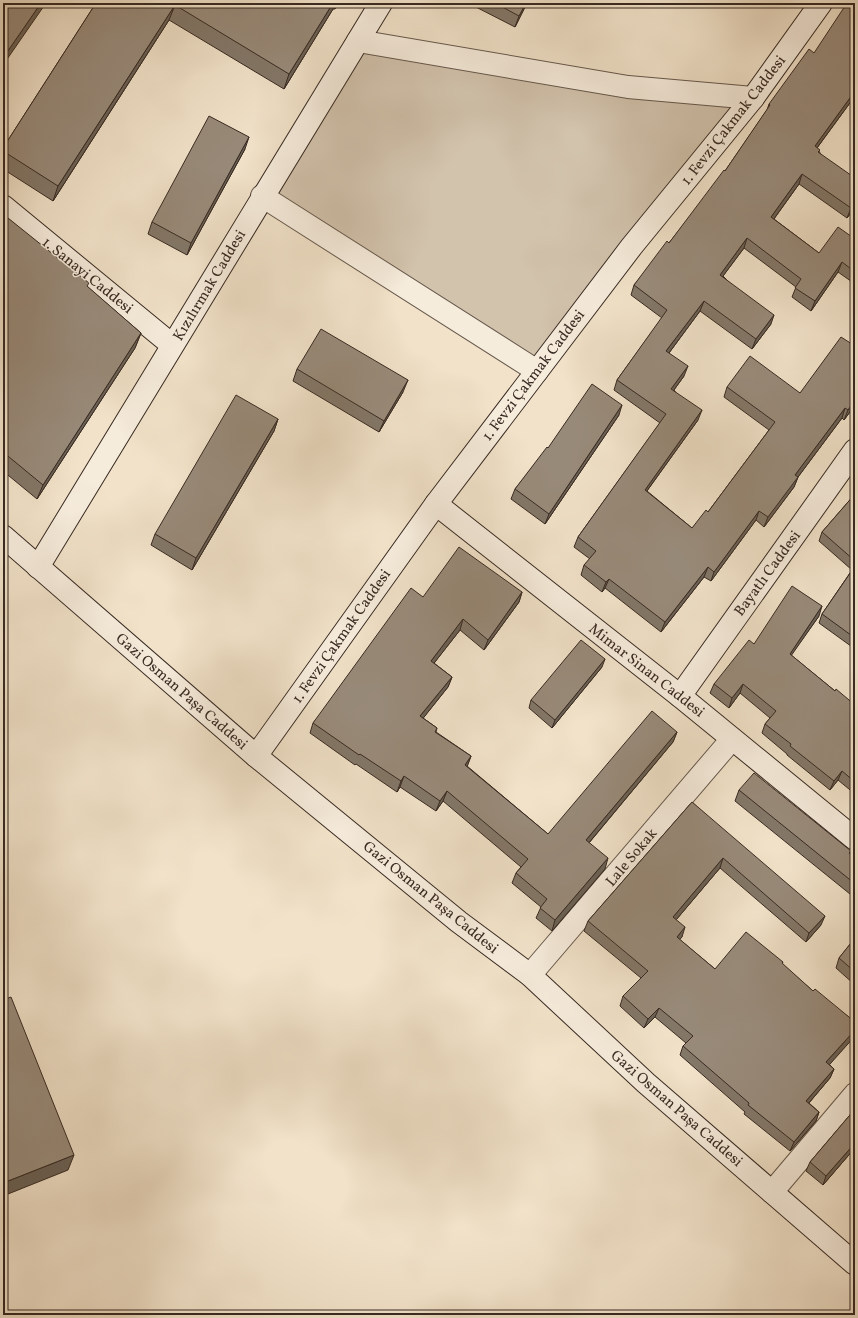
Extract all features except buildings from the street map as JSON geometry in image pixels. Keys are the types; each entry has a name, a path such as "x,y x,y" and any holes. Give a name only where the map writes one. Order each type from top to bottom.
{"street":[{"name":"Kızılırmak Caddesi","path":"38,567 262,196 381,3"},
{"name":"1. Fevzi Çakmak Caddesi","path":"256,756 436,504 632,246 753,98 821,3"},
{"path":"358,41 628,87 753,98"},
{"path":"262,196 537,371"},
{"name":"1. Sanayi Caddesi","path":"3,206 172,345"},
{"name":"Bayatlı Caddesi","path":"680,696 853,457"},
{"name":"Mimar Sinan Caddesi","path":"436,504 680,696 855,840"},
{"name":"Gazi Osman Paşa Caddesi","path":"3,536 256,756 459,922 530,975 646,1083 855,1264"},
{"name":"Lale Sokak","path":"530,975 732,739"},
{"path":"772,1192 855,1094"}],"shaded area":[{"path":"358,41 753,98 537,371 262,196"}]}
